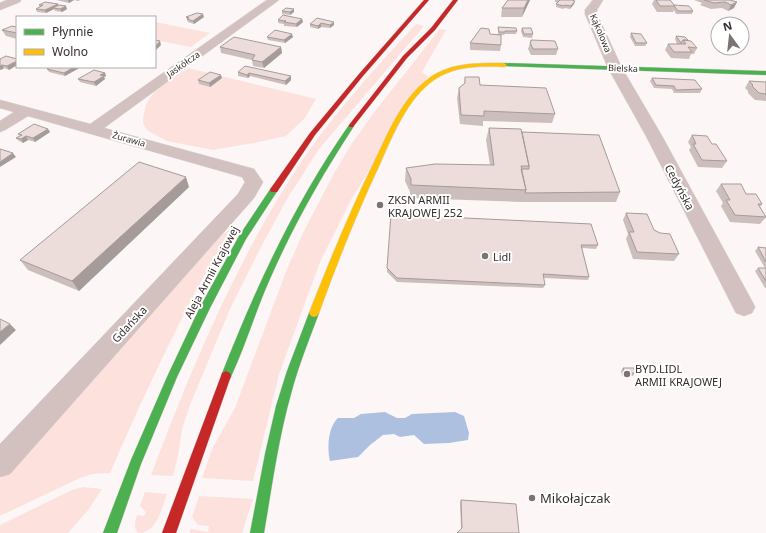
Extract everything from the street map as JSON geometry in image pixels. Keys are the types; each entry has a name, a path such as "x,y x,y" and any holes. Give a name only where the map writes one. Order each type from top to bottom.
{"main road":[{"name":"Aleja Armii Krajowej","path":"110,533 135,464 172,377 202,314 242,238 312,134 343,96 427,0"},
{"path":"169,533 187,486 207,424 248,318 286,236 309,192 340,141 377,92 408,54 425,38 456,0"},
{"name":"Bielska","path":"257,533 267,472 287,388 325,284 360,198 383,151 412,100 420,89 441,73 456,68 481,64 766,73"}],"street":[{"path":"0,7 16,0"},
{"name":"Jaskółcza","path":"93,129 274,0"},
{"name":"Kąkolowa","path":"598,0 591,10 591,14 615,68"},
{"name":"Cedyńska","path":"615,68 654,136 744,307"},
{"name":"Żurawia","path":"0,104 248,173 254,182"},
{"path":"0,127 27,111"},
{"name":"Gdańska","path":"0,464 245,198 254,182"}],"shaded area":[{"path":"156,22 210,33 191,47 156,40"},
{"path":"416,24 424,26 319,149 287,199 230,309 190,405 182,429 173,476 151,475 183,393 218,313 237,273 279,196 303,159 329,124 371,73"},
{"path":"440,29 446,30 422,72 428,77 352,198 320,262 279,374 253,481 202,478 212,449 235,408 287,269 303,233 333,175 351,145 372,115"},
{"path":"188,68 316,99 305,118 286,136 213,150 167,141 148,131 143,124 144,113 147,103 156,90"},
{"path":"231,229 203,278 159,364 110,473 92,474 80,478 0,516 0,479 223,234"},
{"path":"83,487 102,489 89,509 68,533 0,533 0,525 72,490"},
{"path":"145,492 167,494 158,519 150,529 138,533 135,529 135,522 137,515 144,516 146,512 140,506"},
{"path":"199,496 253,499 242,533 190,533 190,529 208,532 209,526 198,525 192,517"}],"water":[{"path":"385,412 397,418 405,418 412,414 455,412 464,416 469,433 468,440 449,443 424,444 414,435 400,437 394,434 383,435 358,457 330,461 330,432 338,418 354,418 361,414"}],"building":[{"path":"508,0 528,0 524,8 502,8"},
{"path":"560,0 575,1 571,6 564,6 556,4"},
{"path":"656,0 670,0 675,6 660,6"},
{"path":"704,0 730,0 737,2 731,5 725,2 714,3"},
{"path":"45,2 58,4 45,10 36,9 43,5 39,5"},
{"path":"59,5 66,6 60,9 53,8"},
{"path":"674,5 689,6 693,11 678,11"},
{"path":"286,8 294,9 290,12 282,11"},
{"path":"197,13 203,14 193,21 187,19 189,18 186,17"},
{"path":"283,15 302,19 296,24 278,20"},
{"path":"317,18 334,22 330,25 321,23 318,26 310,24"},
{"path":"12,26 16,27 16,33 2,30"},
{"path":"498,27 516,28 517,31 499,32"},
{"path":"481,28 489,29 490,34 501,35 501,45 470,43"},
{"path":"522,28 531,28 533,34 524,34"},
{"path":"275,30 292,34 284,40 267,37"},
{"path":"631,33 641,34 647,43 636,43"},
{"path":"676,36 685,37 688,40 683,40 681,43"},
{"path":"234,37 281,47 262,62 252,60 255,55 220,47"},
{"path":"156,40 160,41 156,46"},
{"path":"531,40 555,41 558,49 533,49 530,42"},
{"path":"683,40 691,41 697,48 688,47 692,52 674,52 668,44 686,44"},
{"path":"6,56 16,59 16,62 7,66 0,66 0,59"},
{"path":"245,66 291,76 285,81 249,73 247,75 238,72"},
{"path":"48,68 72,68 64,73 47,69"},
{"path":"94,70 105,73 100,75 104,76 94,82 78,79"},
{"path":"210,72 221,75 209,83 198,80"},
{"path":"465,77 479,77 480,85 546,88 555,114 484,111 484,116 461,115 459,88 465,83"},
{"path":"652,78 695,80 702,89 676,90 674,86 656,85"},
{"path":"749,81 766,82 766,94 759,93"},
{"path":"34,124 48,129 33,138 26,136 21,139 16,138 22,135 18,134"},
{"path":"489,128 521,129 529,166 521,166 526,190 411,185 411,179 406,168 435,164 494,165"},
{"path":"522,132 599,135 620,192 525,193 526,190 521,169 529,169 529,166"},
{"path":"692,135 707,136 712,144 716,144 727,161 702,160 693,144 696,144"},
{"path":"0,149 13,153 0,162"},
{"path":"139,162 186,177 72,281 20,260"},
{"path":"721,184 741,184 746,194 756,194 762,204 758,204 766,217 735,215 726,200 730,200"},
{"name":"Lidl","path":"406,211 424,211 423,216 591,224 598,245 581,245 589,277 543,274 545,285 397,278 387,268 391,214 405,215"},
{"path":"626,213 647,214 654,230 660,233 670,234 679,254 637,252 629,232 634,232"},
{"path":"758,247 766,248 766,262"},
{"path":"758,268 766,268 766,281"},
{"path":"0,319 10,324 0,332"},
{"path":"623,368 634,368 635,373 625,373"},
{"path":"461,500 516,504 519,533 457,533 462,528"}],"traffic: fast":[{"path":"504,65 766,73"},
{"path":"226,376 280,247 313,185 351,126"},
{"path":"110,533 135,464 172,377 205,307 242,238 274,190"},
{"path":"257,533 271,454 285,394 314,313"}],"traffic: slow":[{"path":"314,313 329,273 381,154 396,124 415,94 431,79 448,70 476,65 504,65"}],"traffic: jam":[{"path":"274,190 312,134 361,75 427,0"},
{"path":"351,126 405,57 433,29 456,0"},
{"path":"169,533 226,376"}],"place":[{"name":"ZKSN ARMII KRAJOWEJ 252","path":"380,205"},
{"name":"Lidl","path":"485,256"},
{"name":"BYD.LIDL ARMII KRAJOWEJ","path":"627,374"},
{"name":"Mikołajczak","path":"532,498"}]}
